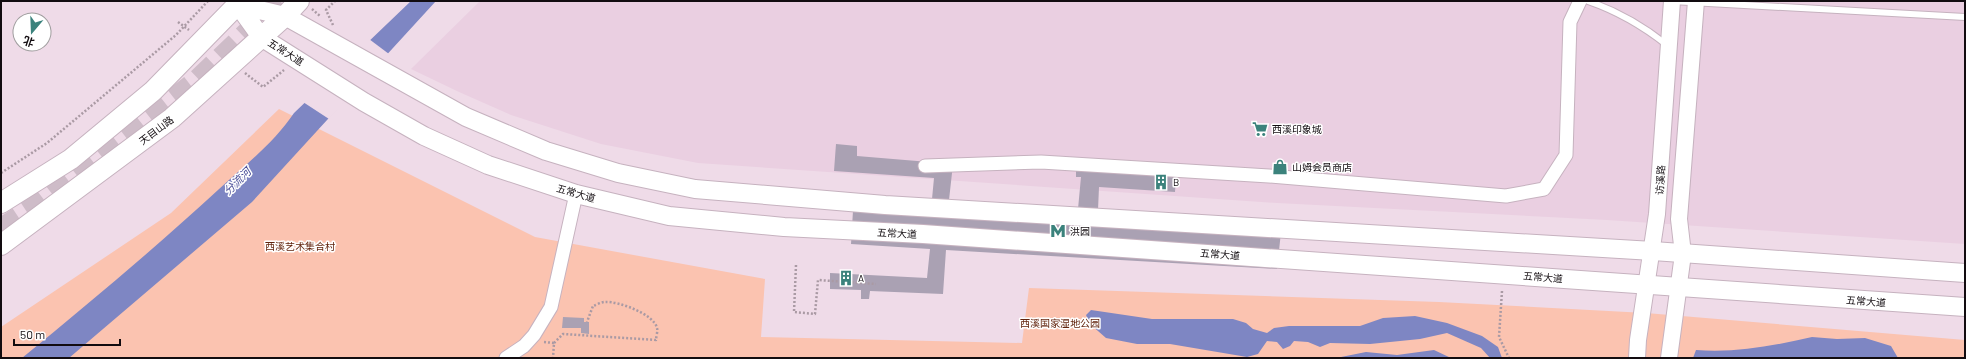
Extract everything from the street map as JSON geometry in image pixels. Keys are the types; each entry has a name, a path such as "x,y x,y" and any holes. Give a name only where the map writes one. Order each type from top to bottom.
{"main road":[{"name":"天目山路","path":"1,245 172,118 285,16 299,1"},
{"path":"1,204 71,159 153,91 239,2 285,16 390,76 466,117 546,151 618,172 695,188 885,205 1653,251 1965,273"},
{"name":"五常大道","path":"239,2 261,37 364,102 424,136 488,165 576,194 669,216 784,227 923,234 1503,274 1647,286 1965,307"}],"street":[{"path":"925,166 1041,162 1269,176 1506,196 1544,189 1566,155 1570,22 1580,1"},
{"name":"访溪路","path":"1637,358 1638,340 1653,251 1670,47 1672,1"},
{"path":"1669,358 1683,254 1679,219 1696,2"},
{"path":"506,358 524,346 534,335 551,307 576,194"}],"lane":[{"path":"1588,1 1627,18 1651,32 1670,47"},
{"path":"1672,1 1965,16"}],"path":[{"path":"1,173 47,143 170,40 208,1"},
{"path":"334,27 326,10 335,1"},
{"path":"796,265 794,312 815,314 818,280 876,284"},
{"path":"1503,274 1500,337 1509,358"},
{"path":"553,358 554,343 563,334 656,340 658,328 652,319 639,311 624,305 604,302 593,306 587,322"},
{"path":"534,335 542,342 554,343"}],"shaded area":[{"name":"西溪印象城","path":"480,1 1965,1 1965,244 1607,220 1277,203 698,163 601,144 511,115 411,69"}],"green space":[{"name":"西溪艺术集合村","path":"279,109 535,237 765,279 761,337 1022,343 1029,288 1439,302 1646,313 1965,340 1965,358 1,358 1,327 171,213"}],"water":[{"name":"分流河","path":"411,1 436,1 252,202 69,358 22,358 145,255 248,163 268,144 294,113"},
{"path":"1091,310 1152,319 1233,319 1246,323 1253,329 1267,333 1274,328 1289,326 1360,326 1383,318 1415,316 1447,323 1482,336 1498,347 1502,358 1490,358 1481,348 1447,333 1420,339 1370,344 1330,343 1320,347 1308,342 1294,341 1290,346 1283,349 1277,342 1267,341 1258,354 1247,357 1170,344 1137,344 1106,338 1090,324 1086,315"},
{"path":"1812,337 1837,339 1865,338 1891,346 1898,358 1693,358 1696,350 1740,350"},
{"path":"1434,350 1451,358 1336,358 1366,352 1397,355"}],"pier":[{"path":"369,39 389,54 329,119 303,102"}],"building":[{"name":"洪园","path":"836,144 857,146 857,156 953,164 949,200 1078,209 1081,177 1076,177 1076,168 1176,175 1175,192 1099,187 1098,210 1282,223 1277,269 946,250 943,294 870,291 869,299 861,299 861,290 830,289 830,273 927,278 930,249 851,244 854,194 932,199 934,178 834,171"},
{"path":"563,317 584,318 584,322 589,322 589,334 581,333 581,328 562,328"}],"tunnel":[{"path":"1,229 37,205 195,82 280,1"}],"place":[{"name":"西溪印象城","path":"1260,129"},
{"name":"山姆会员商店","path":"1280,167"},
{"name":"B","path":"1161,182"},
{"name":"洪园","path":"1058,231"},
{"name":"A","path":"846,278"}],"park label":[{"name":"西溪国家湿地公园","path":"1060,323"}]}
